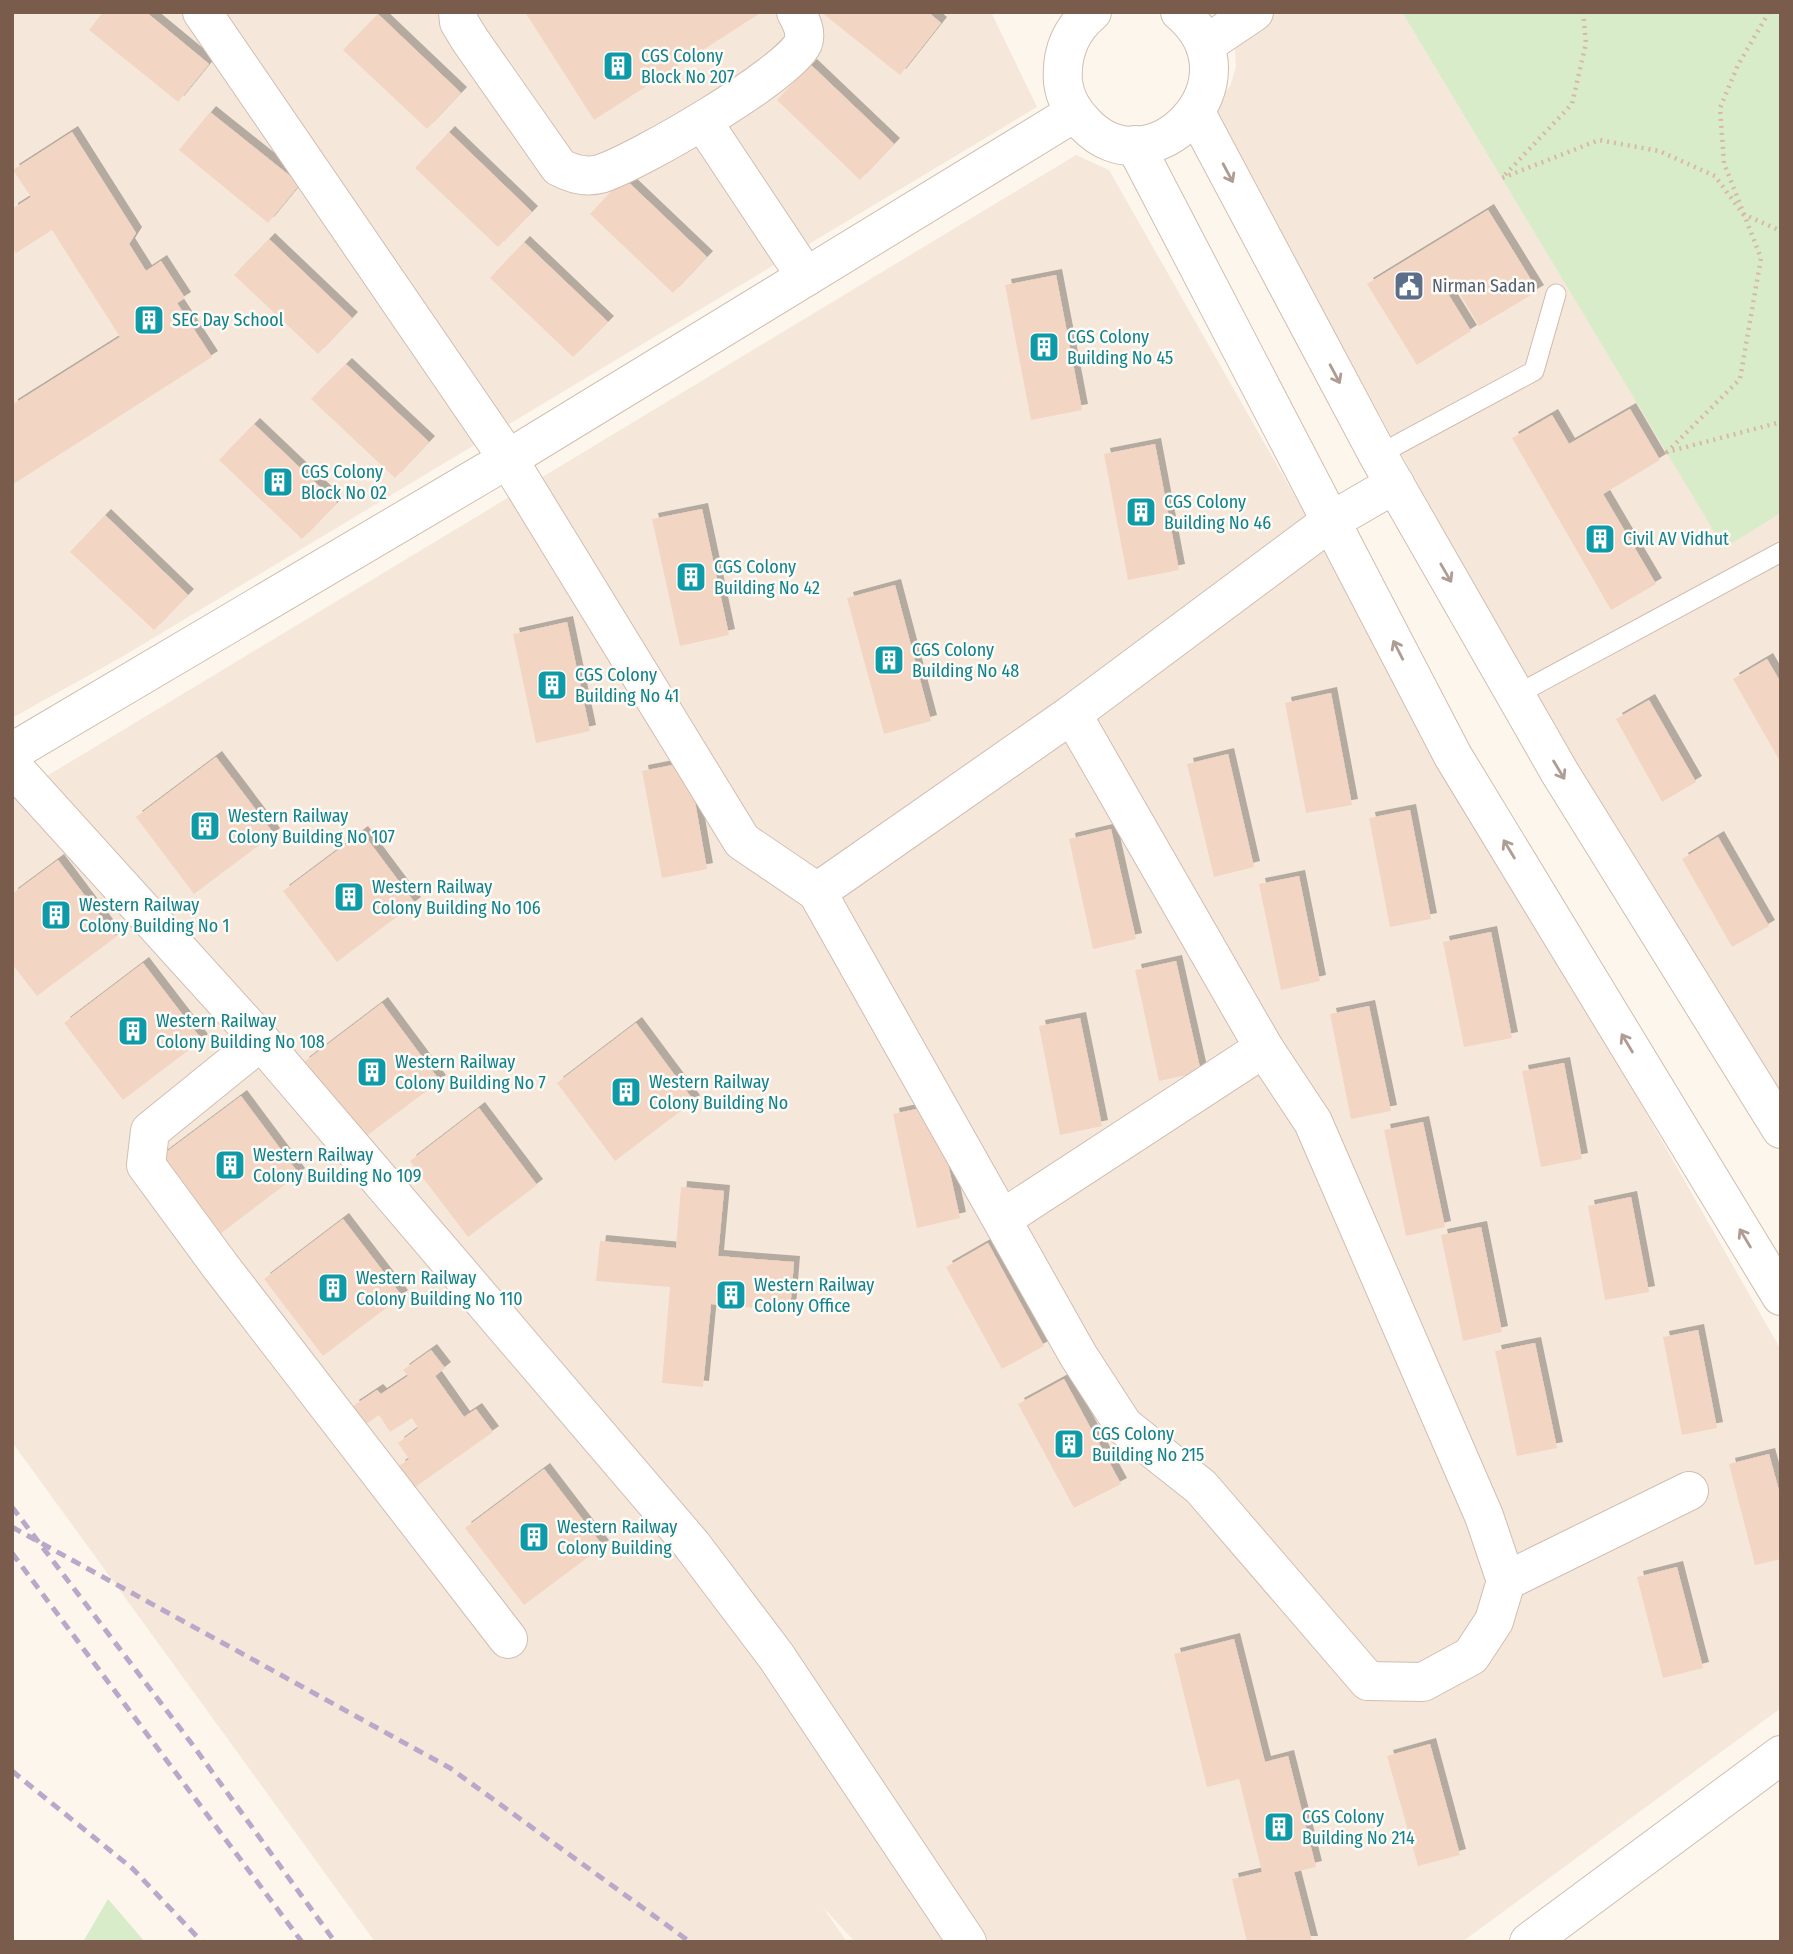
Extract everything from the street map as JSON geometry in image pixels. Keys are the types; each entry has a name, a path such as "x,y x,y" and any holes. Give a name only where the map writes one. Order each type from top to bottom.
{"street":[{"path":"202,12 508,459 742,841 817,892 1079,1354 1124,1426 1200,1487 1368,1681 1423,1682 1471,1656 1494,1621 1506,1581 1484,1516 1313,1122 1264,1048 1072,714"},
{"path":"458,12 459,22 470,40 559,167 574,176 597,175 616,167 703,122 763,79 803,44 805,35 796,12"},
{"path":"1083,15 1068,41 1062,65 1064,90 1074,113 1090,130 1112,141 1135,145 1159,142 1180,131 1196,113 1207,91 1210,67 1205,45 1193,23 1180,12"},
{"path":"1205,45 1254,12"},
{"path":"12,752 508,459 1074,113"},
{"path":"1196,113 1386,469 1560,773 1781,1129"},
{"path":"703,122 806,277"},
{"path":"1135,145 1453,756 1781,1296"},
{"path":"817,892 1072,714 1331,521 1386,469"},
{"path":"12,766 261,1041 692,1545 776,1656 967,1942"},
{"path":"261,1041 150,1132 146,1166 229,1278 508,1639"},
{"path":"1002,1219 1264,1048"},
{"path":"1506,1581 1689,1491"},
{"path":"1529,1942 1781,1755"}],"lane":[{"path":"1386,469 1534,371 1556,294"},
{"path":"1516,695 1781,552"}],"path":[{"path":"1583,12 1586,43 1572,104 1502,178 1600,140 1659,151 1715,176 1744,214 1781,231"},
{"path":"1769,12 1738,65 1720,108 1724,163 1761,258 1740,379 1667,452 1781,422"}],"shaded area":[{"path":"12,12 991,12 1037,107 120,658 12,718"},
{"path":"1233,12 1781,12 1781,1108 1596,807 1212,111 1230,86 1236,67"},
{"path":"1076,155 1109,170 1781,1350 1781,1708 1462,1942 855,1942 822,1906 847,1942 375,1942 12,1442 12,797"}],"green space":[{"path":"1402,12 1781,12 1781,513 1724,548"},
{"path":"108,1899 145,1942 83,1942"}],"building":[{"path":"103,12 146,12 209,64 178,102 89,30"},
{"name":"CGS Colony Block No 207","path":"525,12 762,12 594,120"},
{"path":"821,12 928,12 941,23 900,75"},
{"path":"378,14 461,93 427,129 343,50"},
{"path":"811,65 894,144 860,180 777,100"},
{"path":"210,112 300,184 268,223 179,150"},
{"name":"SEC Day School","path":"72,132 136,233 129,244 146,271 161,261 185,298 177,303 212,357 12,485 12,405 120,337 52,230 16,253 12,247 12,209 31,197 13,170"},
{"path":"449,132 532,212 498,247 415,168"},
{"path":"624,178 707,257 673,293 590,214"},
{"name":"Nirman Sadan","path":"1488,210 1538,291 1479,326 1454,284 1445,289 1471,331 1417,365 1367,284"},
{"path":"269,239 352,318 318,354 234,275"},
{"path":"524,242 608,322 573,357 490,278"},
{"name":"CGS Colony Building No 45","path":"1056,275 1082,410 1031,420 1005,285"},
{"path":"346,364 429,442 395,478 311,399"},
{"name":"Civil AV Vidhut","path":"1630,409 1660,460 1603,494 1656,584 1611,610 1512,438 1552,415 1569,444"},
{"name":"CGS Colony Block No 02","path":"254,424 337,503 302,539 219,460"},
{"name":"CGS Colony Building No 46","path":"1155,444 1179,570 1128,580 1104,454"},
{"name":"CGS Colony Building No 42","path":"702,509 729,635 680,646 652,519"},
{"path":"105,515 188,595 154,630 70,552"},
{"name":"CGS Colony Building No 48","path":"895,585 931,721 884,734 847,598"},
{"name":"CGS Colony Building No 41","path":"567,622 590,731 536,743 513,634"},
{"path":"1767,659 1781,683 1781,763 1733,679"},
{"path":"1331,693 1352,805 1306,813 1285,703"},
{"path":"1649,700 1696,782 1662,802 1616,719"},
{"path":"1228,754 1254,867 1214,877 1187,764"},
{"name":"Western Railway Colony Building No 107","path":"216,757 274,834 194,894 136,817"},
{"path":"688,762 707,869 662,878 642,771"},
{"path":"1410,810 1431,919 1390,927 1369,818"},
{"path":"1111,829 1136,939 1093,949 1069,839"},
{"name":"Western Railway Colony Building No 106","path":"362,832 415,903 337,962 283,891"},
{"path":"1718,837 1769,926 1732,947 1682,859"},
{"name":"Western Railway Colony Building No 1","path":"58,860 116,937 37,996 12,964 12,894"},
{"path":"1299,876 1320,981 1281,990 1259,884"},
{"path":"1491,932 1512,1038 1464,1047 1443,942"},
{"path":"1176,961 1201,1072 1159,1081 1135,970"},
{"name":"Western Railway Colony Building No 108","path":"143,963 202,1040 123,1100 64,1023"},
{"name":"Western Railway Colony Building No 7","path":"382,1003 440,1081 361,1140 303,1063"},
{"path":"1369,1006 1391,1111 1351,1119 1330,1014"},
{"path":"1080,1018 1102,1126 1060,1135 1039,1026"},
{"name":"Western Railway Colony Building No","path":"636,1023 694,1101 615,1161 557,1083"},
{"path":"1564,1063 1582,1159 1541,1167 1522,1071"},
{"name":"Western Railway Colony Building No 109","path":"241,1096 299,1174 220,1234 161,1156"},
{"path":"935,1105 960,1218 917,1228 893,1114"},
{"path":"479,1108 537,1185 468,1237 410,1161"},
{"path":"1423,1122 1445,1227 1406,1236 1384,1130"},
{"name":"Western Railway Colony Office","path":"681,1187 724,1191 718,1256 794,1262 790,1311 711,1304 703,1387 662,1383 670,1287 596,1281 600,1241 676,1248"},
{"path":"1631,1197 1649,1292 1605,1300 1588,1206"},
{"name":"Western Railway Colony Building No 110","path":"343,1219 402,1296 323,1356 264,1279"},
{"path":"1481,1227 1502,1332 1463,1341 1441,1235"},
{"path":"988,1243 1044,1346 1002,1369 946,1267"},
{"path":"1698,1330 1717,1428 1682,1435 1663,1337"},
{"path":"1535,1343 1557,1448 1517,1456 1495,1351"},
{"path":"431,1350 445,1368 435,1376 464,1417 476,1409 493,1432 414,1488 399,1466 409,1459 398,1443 418,1428 412,1418 390,1432 379,1415 366,1424 353,1406 377,1390 381,1394 408,1376 403,1370"},
{"name":"CGS Colony Building No 215","path":"1064,1379 1121,1484 1074,1508 1018,1404"},
{"path":"1769,1454 1781,1498 1781,1559 1755,1565 1729,1464"},
{"name":"Western Railway Colony Building","path":"544,1469 603,1546 524,1605 465,1528"},
{"path":"1677,1567 1703,1668 1663,1678 1637,1577"},
{"name":"CGS Colony Building No 214","path":"1234,1639 1265,1762 1288,1756 1316,1867 1294,1872 1312,1942 1247,1942 1232,1879 1262,1872 1239,1779 1207,1787 1174,1654"},
{"path":"1430,1744 1460,1855 1418,1866 1387,1756"}],"railway":[{"path":"12,1507 192,1744 335,1942"},
{"path":"12,1527 450,1768 690,1942"},
{"path":"12,1553 302,1942"},
{"path":"12,1771 133,1869 202,1942"}],"place":[{"name":"CGS Colony Block No 207","path":"618,66"},
{"name":"Nirman Sadan","path":"1409,286"},
{"name":"SEC Day School","path":"149,320"},
{"name":"CGS Colony Building No 45","path":"1044,347"},
{"name":"CGS Colony Block No 02","path":"278,482"},
{"name":"CGS Colony Building No 46","path":"1141,512"},
{"name":"Civil AV Vidhut","path":"1600,539"},
{"name":"CGS Colony Building No 42","path":"691,577"},
{"name":"CGS Colony Building No 48","path":"889,660"},
{"name":"CGS Colony Building No 41","path":"552,685"},
{"name":"Western Railway Colony Building No 107","path":"205,826"},
{"name":"Western Railway Colony Building No 106","path":"349,897"},
{"name":"Western Railway Colony Building No 1","path":"56,915"},
{"name":"Western Railway Colony Building No 108","path":"133,1031"},
{"name":"Western Railway Colony Building No 7","path":"372,1072"},
{"name":"Western Railway Colony Building No","path":"626,1092"},
{"name":"Western Railway Colony Building No 109","path":"230,1165"},
{"name":"Western Railway Colony Building No 110","path":"333,1288"},
{"name":"Western Railway Colony Office","path":"731,1295"},
{"name":"CGS Colony Building No 215","path":"1069,1444"},
{"name":"Western Railway Colony Building","path":"534,1537"},
{"name":"CGS Colony Building No 214","path":"1279,1827"}]}
